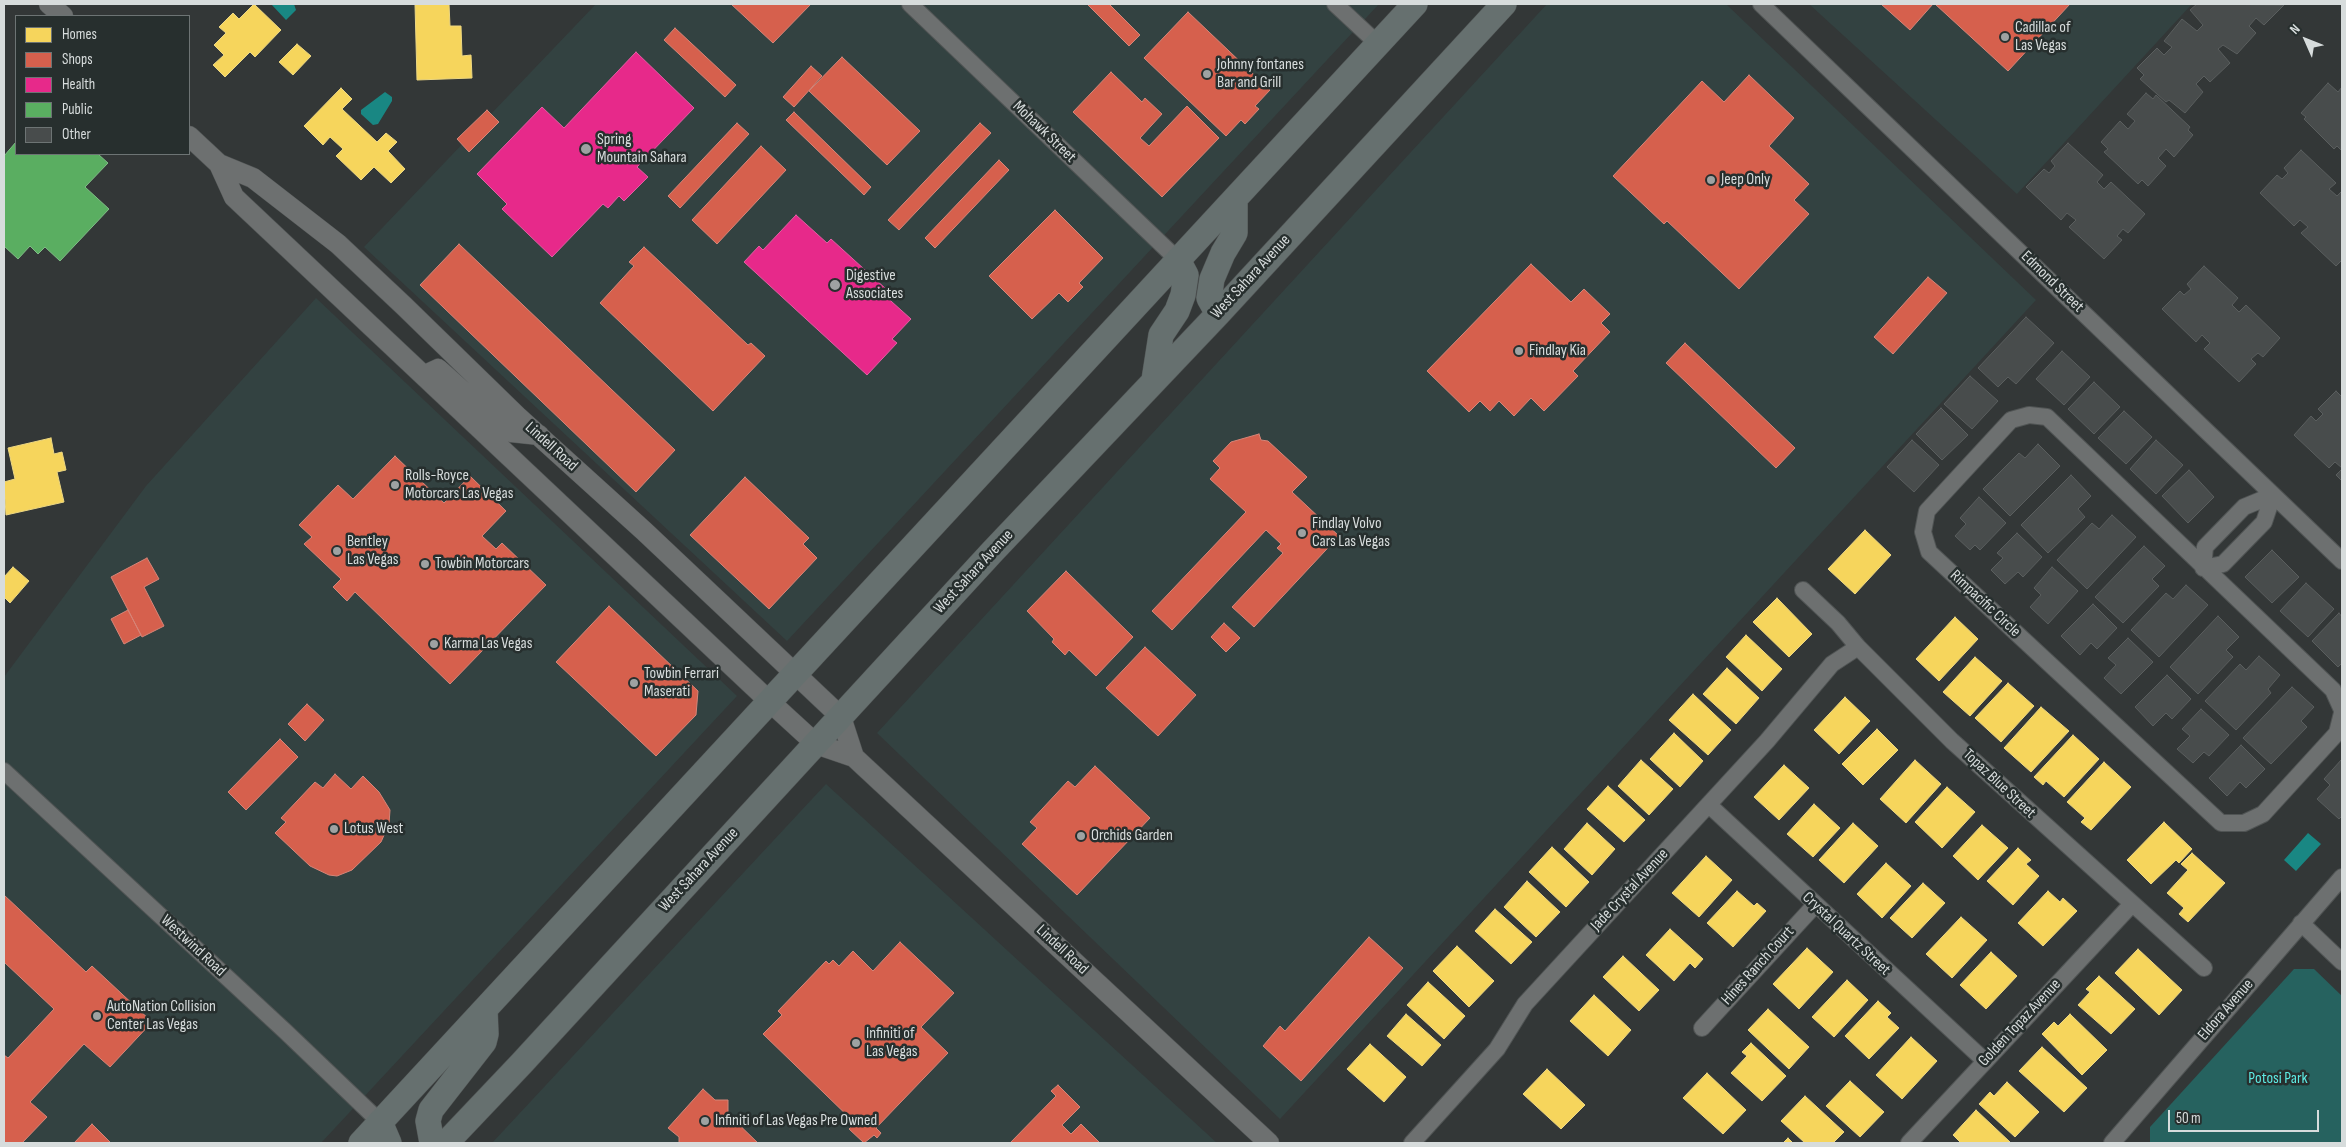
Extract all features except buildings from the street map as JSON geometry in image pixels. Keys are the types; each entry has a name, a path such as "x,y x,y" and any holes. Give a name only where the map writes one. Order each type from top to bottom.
{"main road":[{"path":"361,1143 385,1132 485,1009 1415,4"},
{"name":"West Sahara Avenue","path":"446,1143 1504,4"},
{"path":"1218,314 1209,298 1212,279 1223,253 1235,234 1235,199"},
{"path":"1154,380 1161,335 1177,311 1183,295 1186,275 1178,260"},
{"path":"432,1143 428,1121 432,1110 484,1042 486,1034 485,1009"}],"street":[{"path":"49,4 62,15"},
{"name":"Mohawk Street","path":"910,4 1178,260"},
{"path":"1336,4 1378,44"},
{"name":"Edmond Street","path":"1761,4 2342,561"},
{"name":"Lindell Road","path":"190,137 219,164 253,178 338,244 841,717 854,757"},
{"name":"Lindell Road","path":"219,164 234,197 769,701 816,744 854,757 1269,1143"},
{"path":"424,375 438,369 511,432 539,435"},
{"name":"Rimpacific Circle","path":"2028,415 2047,417 2203,568 2333,690 2342,712 2337,732 2263,814 2244,823 2221,823 1929,552 1923,532 1927,511 2011,420 2028,415"},
{"path":"2273,495 2264,522 2223,564 2203,568 2205,547 2244,507 2273,495"},
{"name":"Topaz Blue Street","path":"1803,590 1838,623 1858,647 1959,747 2204,968"},
{"name":"Jade Crystal Avenue","path":"1412,1143 1497,1050 1525,1004 1767,742 1832,664 1858,647"},
{"name":"Westwind Road","path":"4,771 286,1032 385,1132"},
{"name":"Crystal Quartz Street","path":"1708,805 1985,1061"},
{"name":"Eldora Avenue","path":"2114,1142 2342,877"},
{"name":"Golden Topaz Avenue","path":"1909,1143 2132,904"},
{"name":"Hines Ranch Court","path":"1702,1028 1814,905"},
{"path":"2301,923 2342,962"}],"shaded area":[{"path":"271,4 294,4 296,10 286,20"},
{"path":"596,4 1379,4 787,641 364,247"},
{"path":"1547,4 1726,4 2036,300 1280,1119 877,733"},
{"path":"1809,4 2192,4 2017,194"},
{"path":"385,92 392,97 392,101 378,124 373,125 361,114 361,110"},
{"path":"316,298 737,696 321,1143 4,1143 4,677 146,486"},
{"path":"826,784 1217,1143 492,1143"},
{"path":"2308,833 2321,844 2296,871 2284,860"}],"green space":[{"name":"Potosi Park","path":"2294,969 2314,969 2342,996 2342,1143 2150,1143 2150,1127"}],"place":[{"name":"Cadillac of Las Vegas","path":"2005,37"},
{"name":"Johnny fontanes Bar and Grill","path":"1207,74"},
{"name":"Spring Mountain Sahara","path":"586,149"},
{"name":"Jeep Only","path":"1711,180"},
{"name":"Digestive Associates","path":"835,285"},
{"name":"Findlay Kia","path":"1519,351"},
{"name":"Rolls-Royce Motorcars Las Vegas","path":"395,485"},
{"name":"Findlay Volvo Cars Las Vegas","path":"1302,533"},
{"name":"Bentley Las Vegas","path":"337,551"},
{"name":"Towbin Motorcars","path":"425,564"},
{"name":"Karma Las Vegas","path":"434,644"},
{"name":"Towbin Ferrari Maserati","path":"634,683"},
{"name":"Lotus West","path":"334,829"},
{"name":"Orchids Garden","path":"1081,836"},
{"name":"AutoNation Collision Center Las Vegas","path":"97,1016"},
{"name":"Infiniti of Las Vegas","path":"856,1043"},
{"name":"Infiniti of Las Vegas Pre Owned","path":"705,1121"}]}
